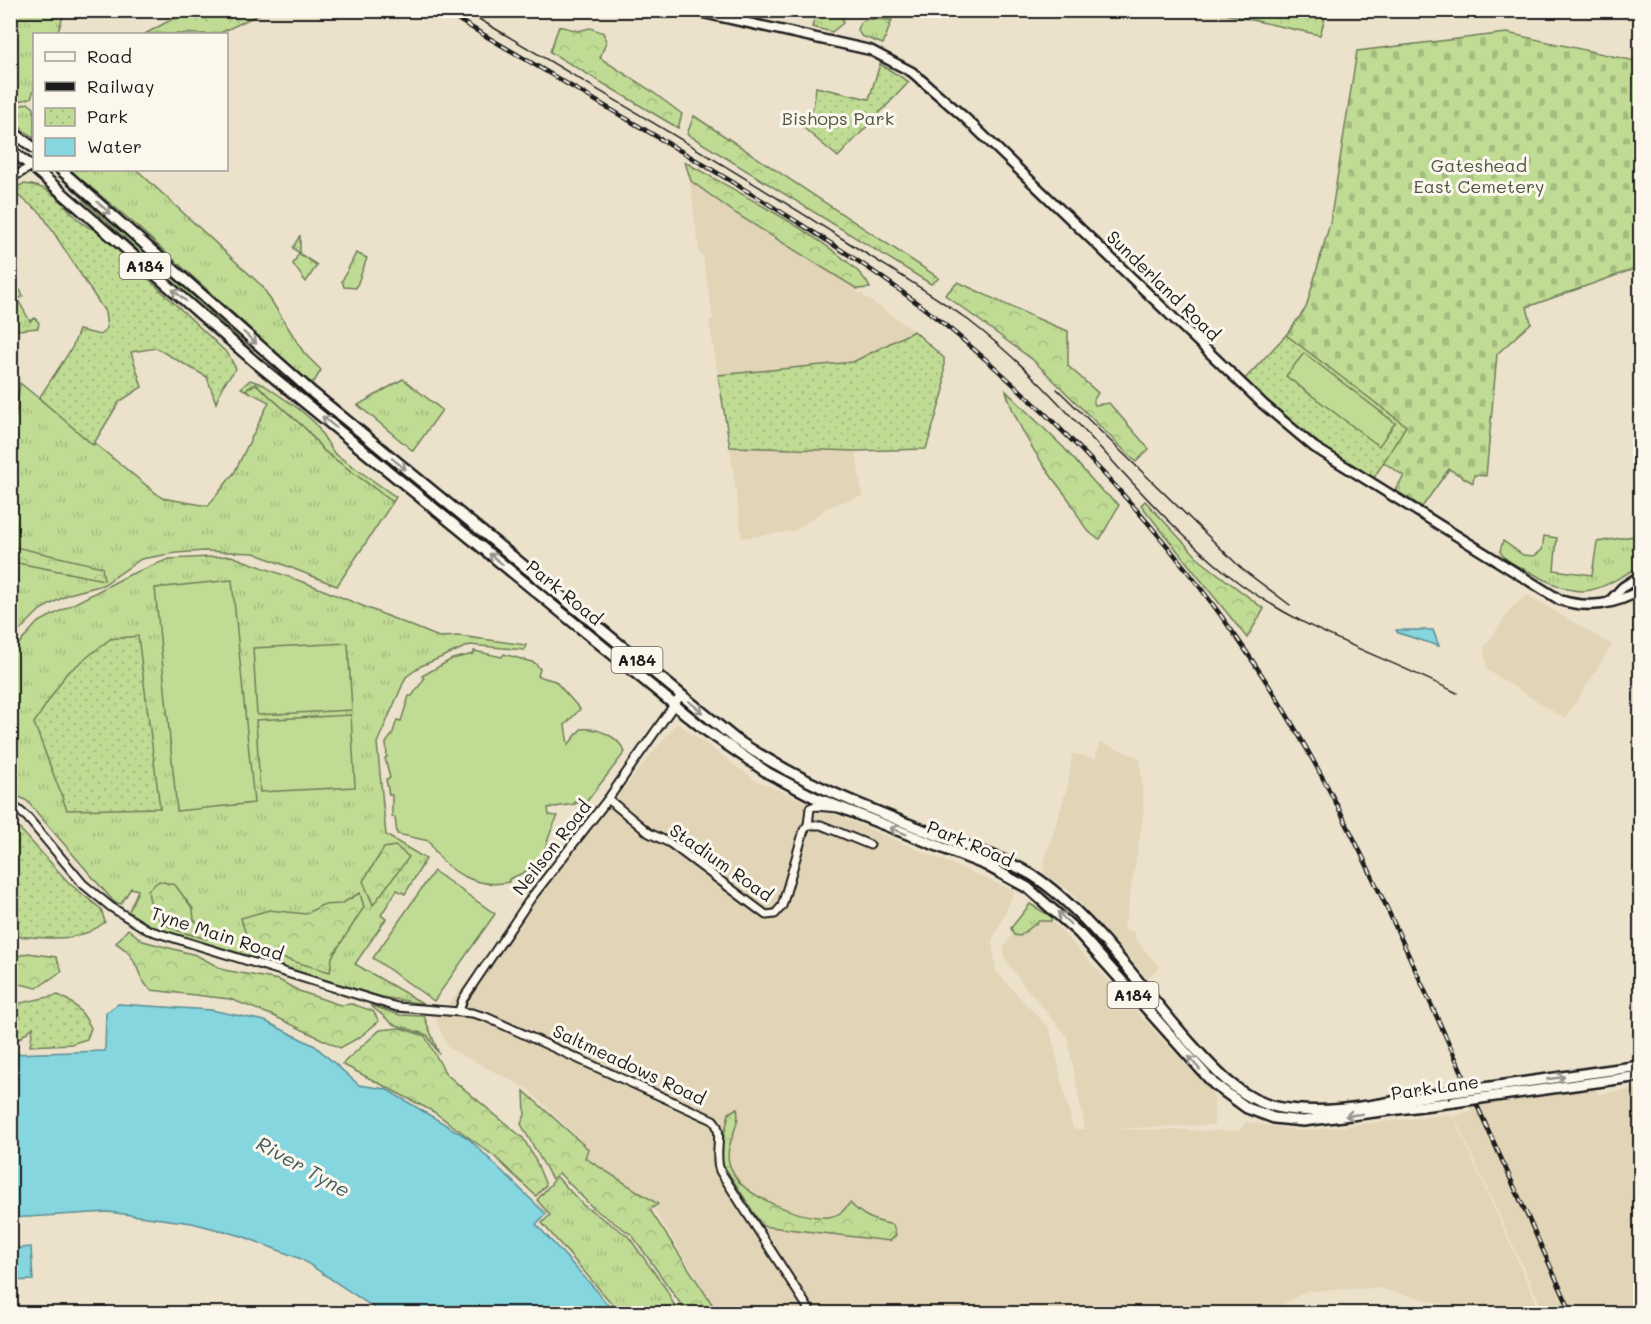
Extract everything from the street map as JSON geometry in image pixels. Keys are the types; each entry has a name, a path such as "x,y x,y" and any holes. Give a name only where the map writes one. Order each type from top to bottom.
{"highway":[{"path":"10,130 33,147"},
{"name":"A184","path":"10,150 33,167"},
{"name":"Park Road","path":"37,171 255,362 704,729 768,773 841,808 986,865 1028,888 1059,913 1197,1067 1237,1102"},
{"name":"Park Road","path":"62,171 314,393 735,739 773,765 825,791 995,856 1032,875 1065,902 1214,1069 1243,1092"},
{"path":"450,522 458,512"},
{"path":"964,857 969,847"},
{"name":"Park Lane","path":"1237,1102 1263,1115 1304,1120 1454,1102 1500,1090 1641,1066"},
{"name":"Park Lane","path":"1243,1092 1267,1104 1305,1110 1334,1109 1447,1093 1641,1076"}],"main road":[{"name":"Sunderland Road","path":"690,10 870,51 912,72 964,117 1263,404 1314,447 1546,593 1578,605 1609,602 1641,590"},
{"path":"1609,602 1623,587 1641,576"}],"street":[{"path":"10,179 33,168"},
{"name":"Neilson Road","path":"459,1011 463,999 531,898 608,799 681,695"},
{"name":"Stadium Road","path":"608,799 648,833 670,843 766,915 775,914 782,906 804,830 808,825"},
{"name":"Tyne Main Road","path":"10,803 27,817 83,884 111,907 148,930 397,1007 459,1011"},
{"path":"841,808 815,806 810,808 808,825 821,825 870,845"},
{"name":"Saltmeadows Road","path":"459,1011 486,1017 713,1120 719,1132 715,1153 720,1171 812,1314"}],"shaded area":[{"path":"689,174 914,331 853,362 718,375 709,321 713,319 703,257 699,252"},
{"path":"730,447 856,451 862,496 828,507 795,531 742,538"},
{"path":"1528,595 1612,645 1565,719 1487,670 1484,648 1513,606"},
{"path":"679,724 755,780 1015,891 992,941 996,972 1050,1029 1073,1129 1085,1129 1067,1036 1022,983 1005,959 1004,947 1030,905 1053,922 1214,1097 1214,1125 1105,1129 1239,1131 1246,1122 1302,1131 1452,1114 1541,1313 1497,1307 1461,1313 1451,1306 1377,1288 1306,1291 1284,1304 1280,1314 719,1313 654,1210 660,1204 585,1158 589,1149 528,1089 448,1048 436,1020 675,725"},
{"path":"1100,742 1140,758 1144,812 1124,930 1135,932 1135,939 1160,967 1147,978 1071,892 1045,874 1043,866 1068,784 1072,753 1095,759"},
{"path":"1640,1088 1640,1313 1544,1313 1454,1116 1471,1111 1470,1107 1596,1089 1597,1094"}],"green space":[{"path":"11,10 65,11 57,33 33,33 33,93 31,98 10,103"},
{"path":"189,10 266,10 220,33 147,33"},
{"path":"816,11 842,11 843,23 832,32 812,27"},
{"path":"1211,11 1327,11 1320,35"},
{"path":"868,19 892,20 883,44 861,36 858,30 861,22"},
{"path":"559,26 578,31 590,28 604,33 606,42 600,58 682,114 678,128 550,52"},
{"name":"Gateshead East Cemetery","path":"1507,33 1640,62 1640,267 1527,307 1531,323 1497,354 1486,476 1474,475 1473,483 1449,469 1422,507 1395,490 1404,476 1383,462 1339,377 1286,335 1306,308 1330,223 1357,51"},
{"name":"Bishops Park","path":"880,64 909,82 838,157 799,124 811,113 816,87 869,99"},
{"path":"28,103 33,107 33,137 11,120 11,108"},
{"path":"694,116 939,278 931,284 687,134"},
{"path":"685,162 816,238 860,273 870,288 857,289 735,213 691,181"},
{"path":"71,171 138,171 262,286 304,353 321,370 314,382 309,382 129,219"},
{"path":"23,184 37,186 48,191 79,220 98,231 228,354 236,369 223,385 216,403 207,377 156,348 131,352 142,387 119,402 93,445 39,398 72,348 79,330 100,335 107,328 105,312 41,213 11,190"},
{"path":"85,197 253,351 251,353 83,200"},
{"path":"300,235 300,254 317,265 306,282 293,264 299,253 293,248"},
{"path":"356,253 367,258 356,288 344,287 342,281"},
{"path":"958,282 1068,331 1068,366 1098,393 1093,401 1095,405 1109,403 1149,449 1136,462 1033,360 945,295"},
{"path":"14,289 20,290 23,296 18,300 30,321 35,318 39,323 38,328 18,330 11,325 11,293"},
{"path":"914,331 944,358 944,390 926,449 856,451 730,447 718,375 853,362"},
{"path":"1286,335 1406,426 1372,481 1315,445 1242,382"},
{"path":"1304,353 1395,423 1379,446 1286,376"},
{"path":"403,379 442,410 413,451 358,405"},
{"path":"250,380 264,385 299,409 315,423 334,453 396,497 393,502 324,451 307,430 256,384 245,390 241,388"},
{"path":"20,383 162,498 208,506 234,473 269,402 245,390 256,384 307,430 324,451 393,502 337,586 254,553 204,551 176,553 141,559 103,585 69,594 40,610 11,639 10,460"},
{"path":"1006,391 1064,448 1100,489 1119,505 1100,539 1086,529 1069,499 1036,454 1009,402"},
{"path":"1145,501 1201,561 1264,609 1247,638 1141,505"},
{"path":"1640,535 1640,566 1609,583 1586,591 1563,587 1548,581 1513,564 1500,551 1503,541 1523,555 1534,556 1542,550 1544,536 1557,538 1554,570 1592,575 1597,542"},
{"path":"11,546 102,567 104,580 13,562"},
{"path":"231,556 311,585 439,637 460,636 526,645 524,650 470,645 421,666 406,677 377,743 386,835 426,859 405,894 397,890 381,915 386,919 355,964 424,1004 382,997 158,929 128,913 138,890 131,888 121,904 114,902 27,801 11,792 11,653 37,623 129,575 169,559"},
{"path":"232,580 254,803 177,811 155,588"},
{"path":"138,636 160,808 67,810 34,723 66,674 110,639"},
{"path":"348,643 352,710 257,715 253,648"},
{"path":"474,651 502,657 504,654 535,663 540,669 538,676 555,681 580,709 565,725 568,745 581,729 587,729 600,731 612,737 625,752 584,805 575,802 575,804 548,808 549,815 558,816 539,860 533,867 509,879 509,882 497,884 463,876 443,861 429,841 397,834 395,817 392,817 392,795 389,795 386,779 390,778 385,758 387,757 386,743 392,735 397,720 401,721 409,696 412,696 424,679 422,676 452,659 474,654"},
{"path":"351,715 355,787 260,792 256,720"},
{"path":"10,818 70,884 101,909 105,922 83,934 72,937 11,936"},
{"path":"395,846 409,857 373,905 363,881 384,848"},
{"path":"434,871 495,914 434,1001 373,958"},
{"path":"159,881 175,885 193,909 194,920 212,936 206,939 175,929 160,920 150,903 148,890"},
{"path":"360,893 364,907 332,957 330,972 250,949 241,918 269,910 306,914 322,905 341,904"},
{"path":"1030,904 1052,917 1051,921 1039,921 1020,936 1014,935 1011,928"},
{"path":"128,929 143,941 196,955 224,970 279,980 299,991 340,1005 352,1004 373,1011 379,1021 360,1037 340,1048 274,1016 230,999 151,990 142,979 130,955 116,943"},
{"path":"28,953 56,957 62,971 37,988 11,982 11,958"},
{"path":"58,995 78,1008 85,1017 91,1028 87,1039 71,1044 30,1046 33,1027 11,1046 11,1005"},
{"path":"370,1005 400,1015 424,1016 439,1054 427,1035 393,1024"},
{"path":"400,1028 425,1036 446,1074 523,1138 546,1185 536,1196 494,1156 434,1112 342,1064 380,1030"},
{"path":"524,1091 588,1149 585,1158 658,1204 650,1210 718,1313 687,1313 632,1235 594,1209 559,1173 552,1179 521,1124 525,1115"},
{"path":"737,1108 737,1123 728,1158 735,1176 747,1189 772,1204 803,1215 830,1217 840,1213 850,1203 870,1218 893,1225 896,1235 890,1241 762,1226 721,1161 721,1150 729,1113"},
{"path":"557,1177 583,1205 628,1236 666,1289 678,1313 620,1313 542,1223 550,1215 537,1200"}],"water":[{"path":"1396,630 1433,630 1439,646 1398,633"},
{"name":"River Tyne","path":"118,1004 211,1010 265,1021 315,1046 359,1085 386,1089 468,1138 546,1214 536,1224 614,1313 382,1313 301,1259 242,1236 192,1223 108,1212 11,1218 11,1054 105,1051 106,1013"},
{"path":"31,1247 33,1280 11,1281 11,1249"}],"tram line":[{"path":"464,10 752,182 923,289 968,320 1037,381 1195,546 1256,595 1311,626 1457,693"},
{"path":"1057,389 1242,569 1290,605"}],"railway":[{"path":"442,10 763,201 848,254 903,293 956,334 1044,413 1086,455 1165,543 1236,637 1269,686 1316,765 1377,887 1572,1314"}]}
